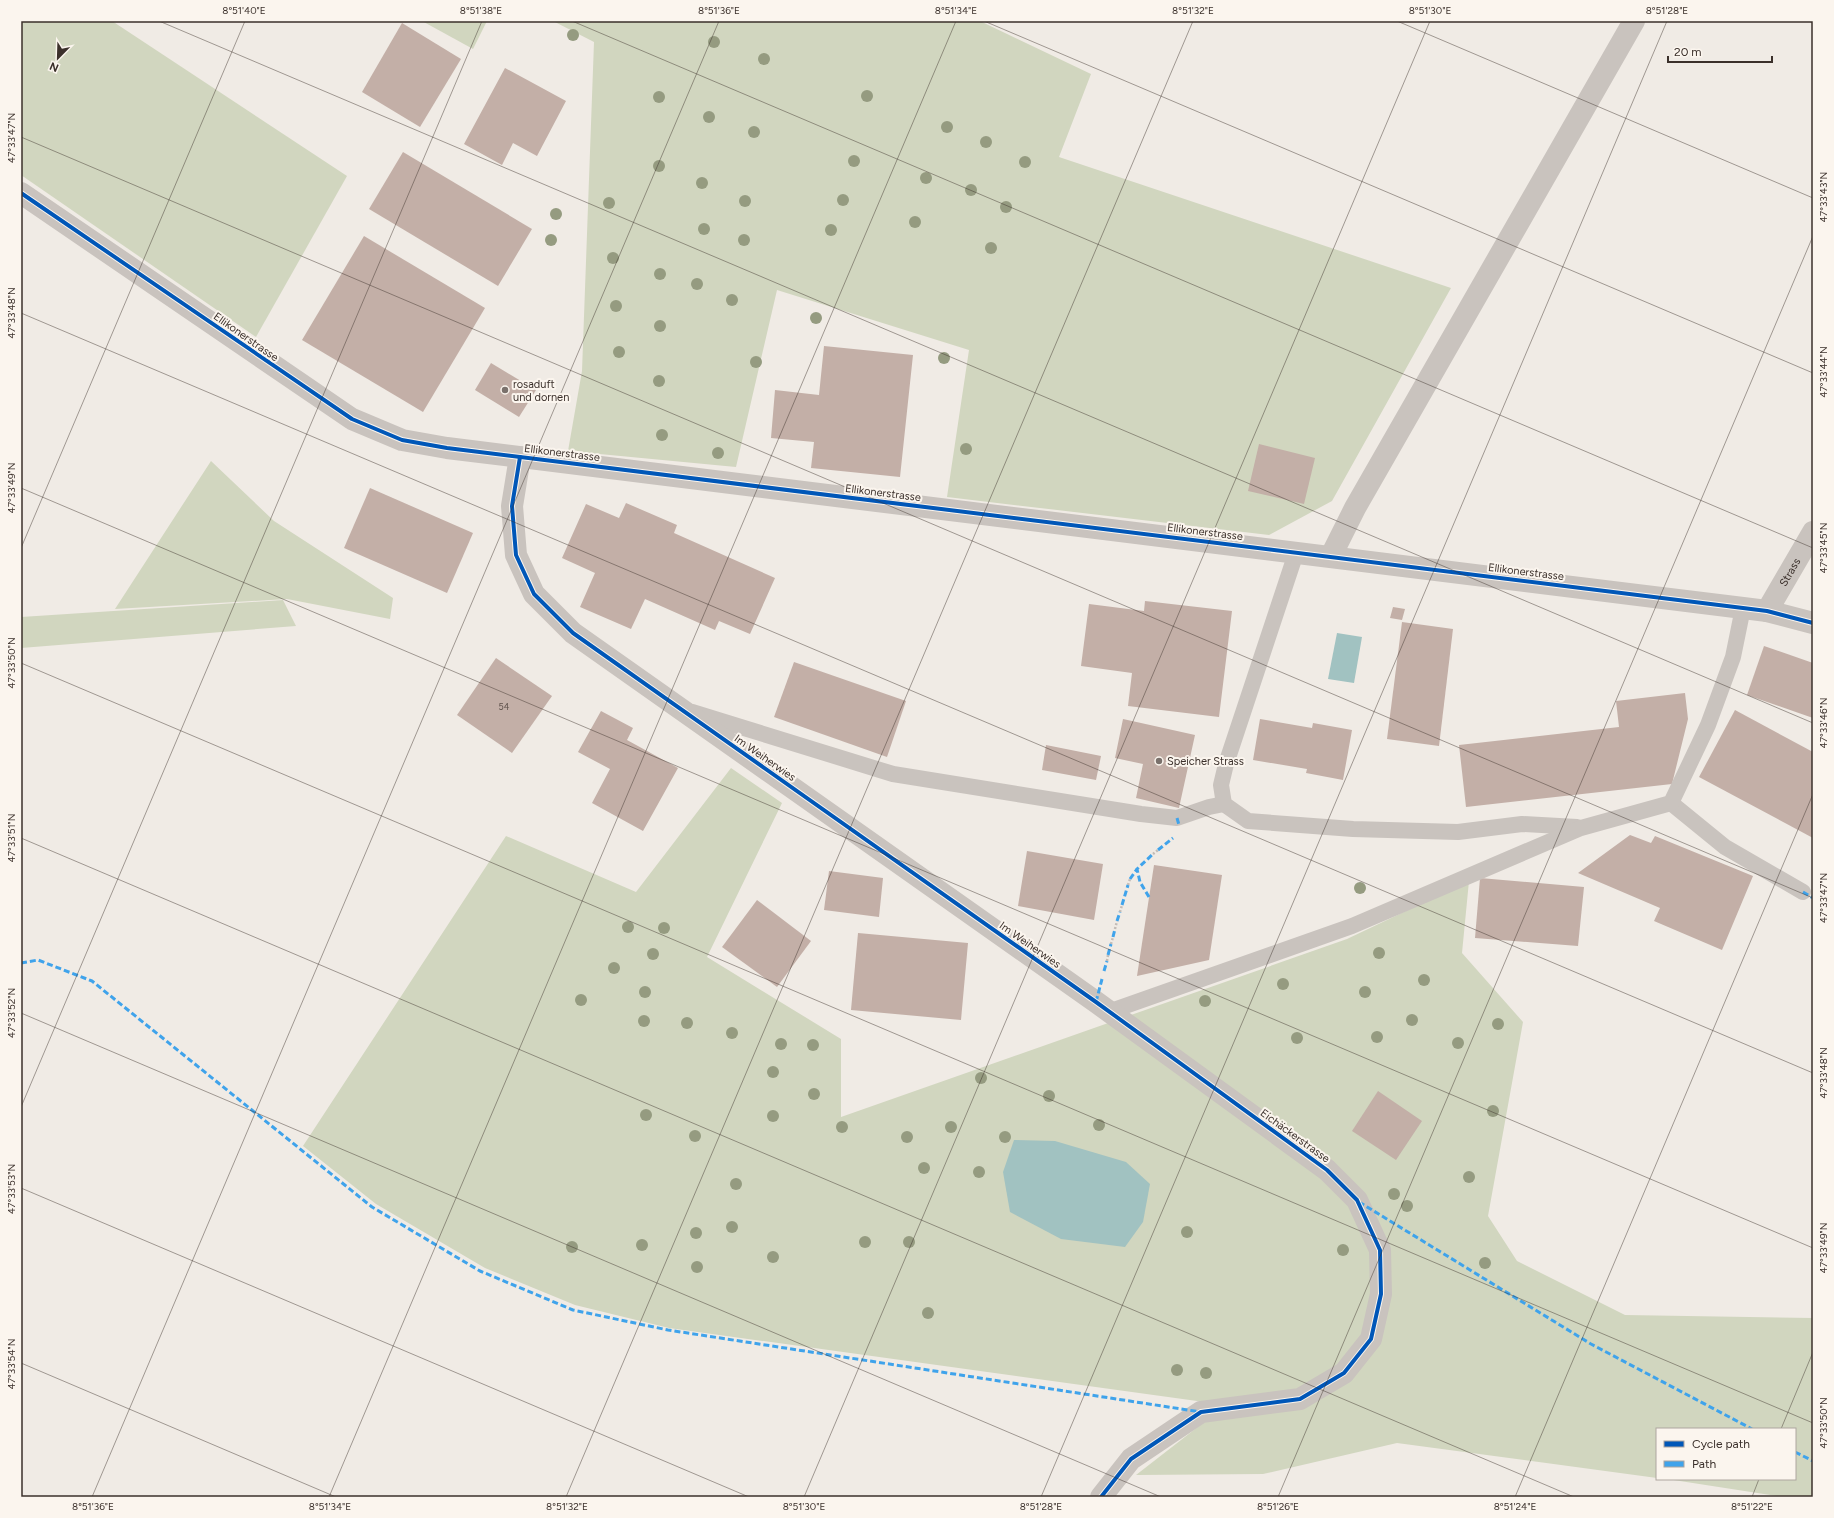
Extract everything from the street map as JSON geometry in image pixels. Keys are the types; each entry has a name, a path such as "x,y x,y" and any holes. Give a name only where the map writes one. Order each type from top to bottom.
{"street":[{"path":"1331,556 1359,502 1634,21"},
{"name":"Ellikonerstrasse","path":"21,193 352,419 402,440 447,448 1743,608 1813,623"},
{"name":"Im Weiherwies","path":"520,457 512,506 516,555 534,594 573,633 1108,1012"},
{"name":"Strass","path":"1767,612 1813,532"},
{"name":"Eichäckerstrasse","path":"1101,1497 1131,1459 1201,1412 1300,1399 1344,1373 1371,1339 1381,1294 1380,1250 1357,1200 1327,1170 1108,1012"}],"lane":[{"path":"1296,553 1226,764 1221,784 1224,804 1248,821 1353,829 1458,832 1522,824 1581,828"},
{"path":"1108,1012 1352,926 1581,828 1671,803 1711,718 1733,657 1743,608"},
{"path":"678,707 893,774 1141,814 1177,818 1209,807 1224,804"},
{"path":"1671,803 1725,847 1803,892"}],"path":[{"path":"1153,854 1158,850"},
{"path":"1128,885 1130,879"},
{"path":"1120,912 1122,905"},
{"path":"1115,929 1117,921"},
{"path":"1111,944 1113,937"},
{"path":"1107,960 1108,955"}],"green space":[{"path":"21,21 112,21 347,176 256,337 21,175"},
{"path":"422,21 487,21 473,49"},
{"path":"553,21 980,21 1091,74 1059,157 1451,288 1332,501 1269,535 947,497 969,350 777,290 736,467 568,451 582,371 594,42"},
{"path":"211,461 274,521 393,598 390,619 287,599 115,609"},
{"path":"283,600 296,626 21,648 21,617"},
{"path":"731,768 782,803 707,957 841,1039 841,1117 1347,939 1469,881 1462,953 1523,1022 1488,1216 1517,1261 1625,1315 1813,1318 1813,1497 1784,1497 1674,1480 1796,1480 1796,1428 1656,1428 1656,1478 1397,1443 1263,1474 1136,1475 1226,1405 669,1328 575,1305 485,1268 376,1204 303,1146 506,836 636,892"}],"water":[{"path":"1337,633 1362,637 1354,683 1328,679"},
{"path":"1014,1140 1055,1141 1126,1162 1150,1184 1143,1222 1125,1247 1061,1239 1010,1212 1003,1172"}],"building":[{"path":"402,23 461,59 420,127 362,92"},
{"path":"505,68 566,101 537,156 513,143 502,165 464,144"},
{"path":"403,152 532,229 498,286 369,209"},
{"path":"364,236 485,308 423,412 302,340"},
{"path":"824,346 913,355 900,477 811,468 814,442 771,438 775,390 819,395"},
{"path":"491,363 536,390 519,417 475,390"},
{"path":"1259,444 1315,458 1304,504 1248,491"},
{"path":"370,488 473,533 447,593 344,548"},
{"path":"626,503 677,525 674,533 775,578 750,634 719,621 715,630 645,599 631,629 580,607 595,573 562,558 586,504 619,518"},
{"path":"1145,601 1232,611 1219,717 1128,706 1132,673 1081,666 1089,604 1144,611"},
{"path":"1393,607 1405,609 1402,620 1390,618"},
{"path":"1402,622 1453,629 1439,746 1387,739"},
{"path":"1764,646 1813,663 1813,718 1747,695"},
{"path":"496,658 552,696 512,753 457,715"},
{"path":"794,662 906,701 887,757 774,717"},
{"path":"1685,693 1688,719 1672,784 1466,807 1459,745 1619,727 1616,701"},
{"path":"1735,710 1813,752 1813,838 1699,777"},
{"path":"601,711 633,728 627,740 678,768 643,831 592,803 610,769 578,752"},
{"name":"Speicher Strass","path":"1123,719 1195,735 1179,808 1136,798 1143,764 1115,758"},
{"path":"1260,719 1312,728 1313,723 1352,730 1343,780 1306,773 1307,769 1253,760"},
{"path":"1046,745 1101,756 1096,780 1042,770"},
{"path":"1630,835 1651,843 1655,836 1753,876 1722,950 1654,921 1660,908 1578,873"},
{"path":"1027,851 1103,864 1094,920 1018,906"},
{"path":"1154,865 1222,875 1209,960 1137,976"},
{"path":"829,871 883,878 879,917 824,910"},
{"path":"1480,878 1584,887 1578,946 1475,938"},
{"path":"757,900 811,941 777,987 722,947"},
{"path":"858,933 968,943 961,1020 851,1010"},
{"path":"1378,1091 1422,1121 1396,1160 1352,1131"}],"marked path":[{"path":"1177,818 1179,825"},
{"path":"1158,850 1173,838"},
{"path":"1149,897 1140,882 1137,869 1153,854"},
{"path":"1130,879 1137,869"},
{"path":"1122,905 1128,885"},
{"path":"1803,892 1813,898"},
{"path":"1117,921 1120,912"},
{"path":"1113,937 1115,929"},
{"path":"1108,955 1111,944"},
{"path":"21,963 38,960 92,981 372,1207 480,1271 573,1310 668,1330 1201,1412"},
{"path":"1104,971 1107,961"},
{"path":"1096,1002 1102,979"},
{"path":"1359,1202 1591,1344 1750,1428"},
{"path":"1796,1452 1813,1461"}],"cycle path":[{"path":"21,193 352,419 402,440 447,448 1767,611 1813,623"},
{"path":"520,457 512,506 516,555 534,594 573,633 1096,1002 1327,1170 1357,1200 1380,1250 1381,1294 1371,1339 1344,1373 1300,1399 1201,1412 1131,1459 1101,1497"}],"place":[{"name":"rosaduft und dornen","path":"505,390"},
{"name":"Speicher Strass","path":"1159,761"}]}
